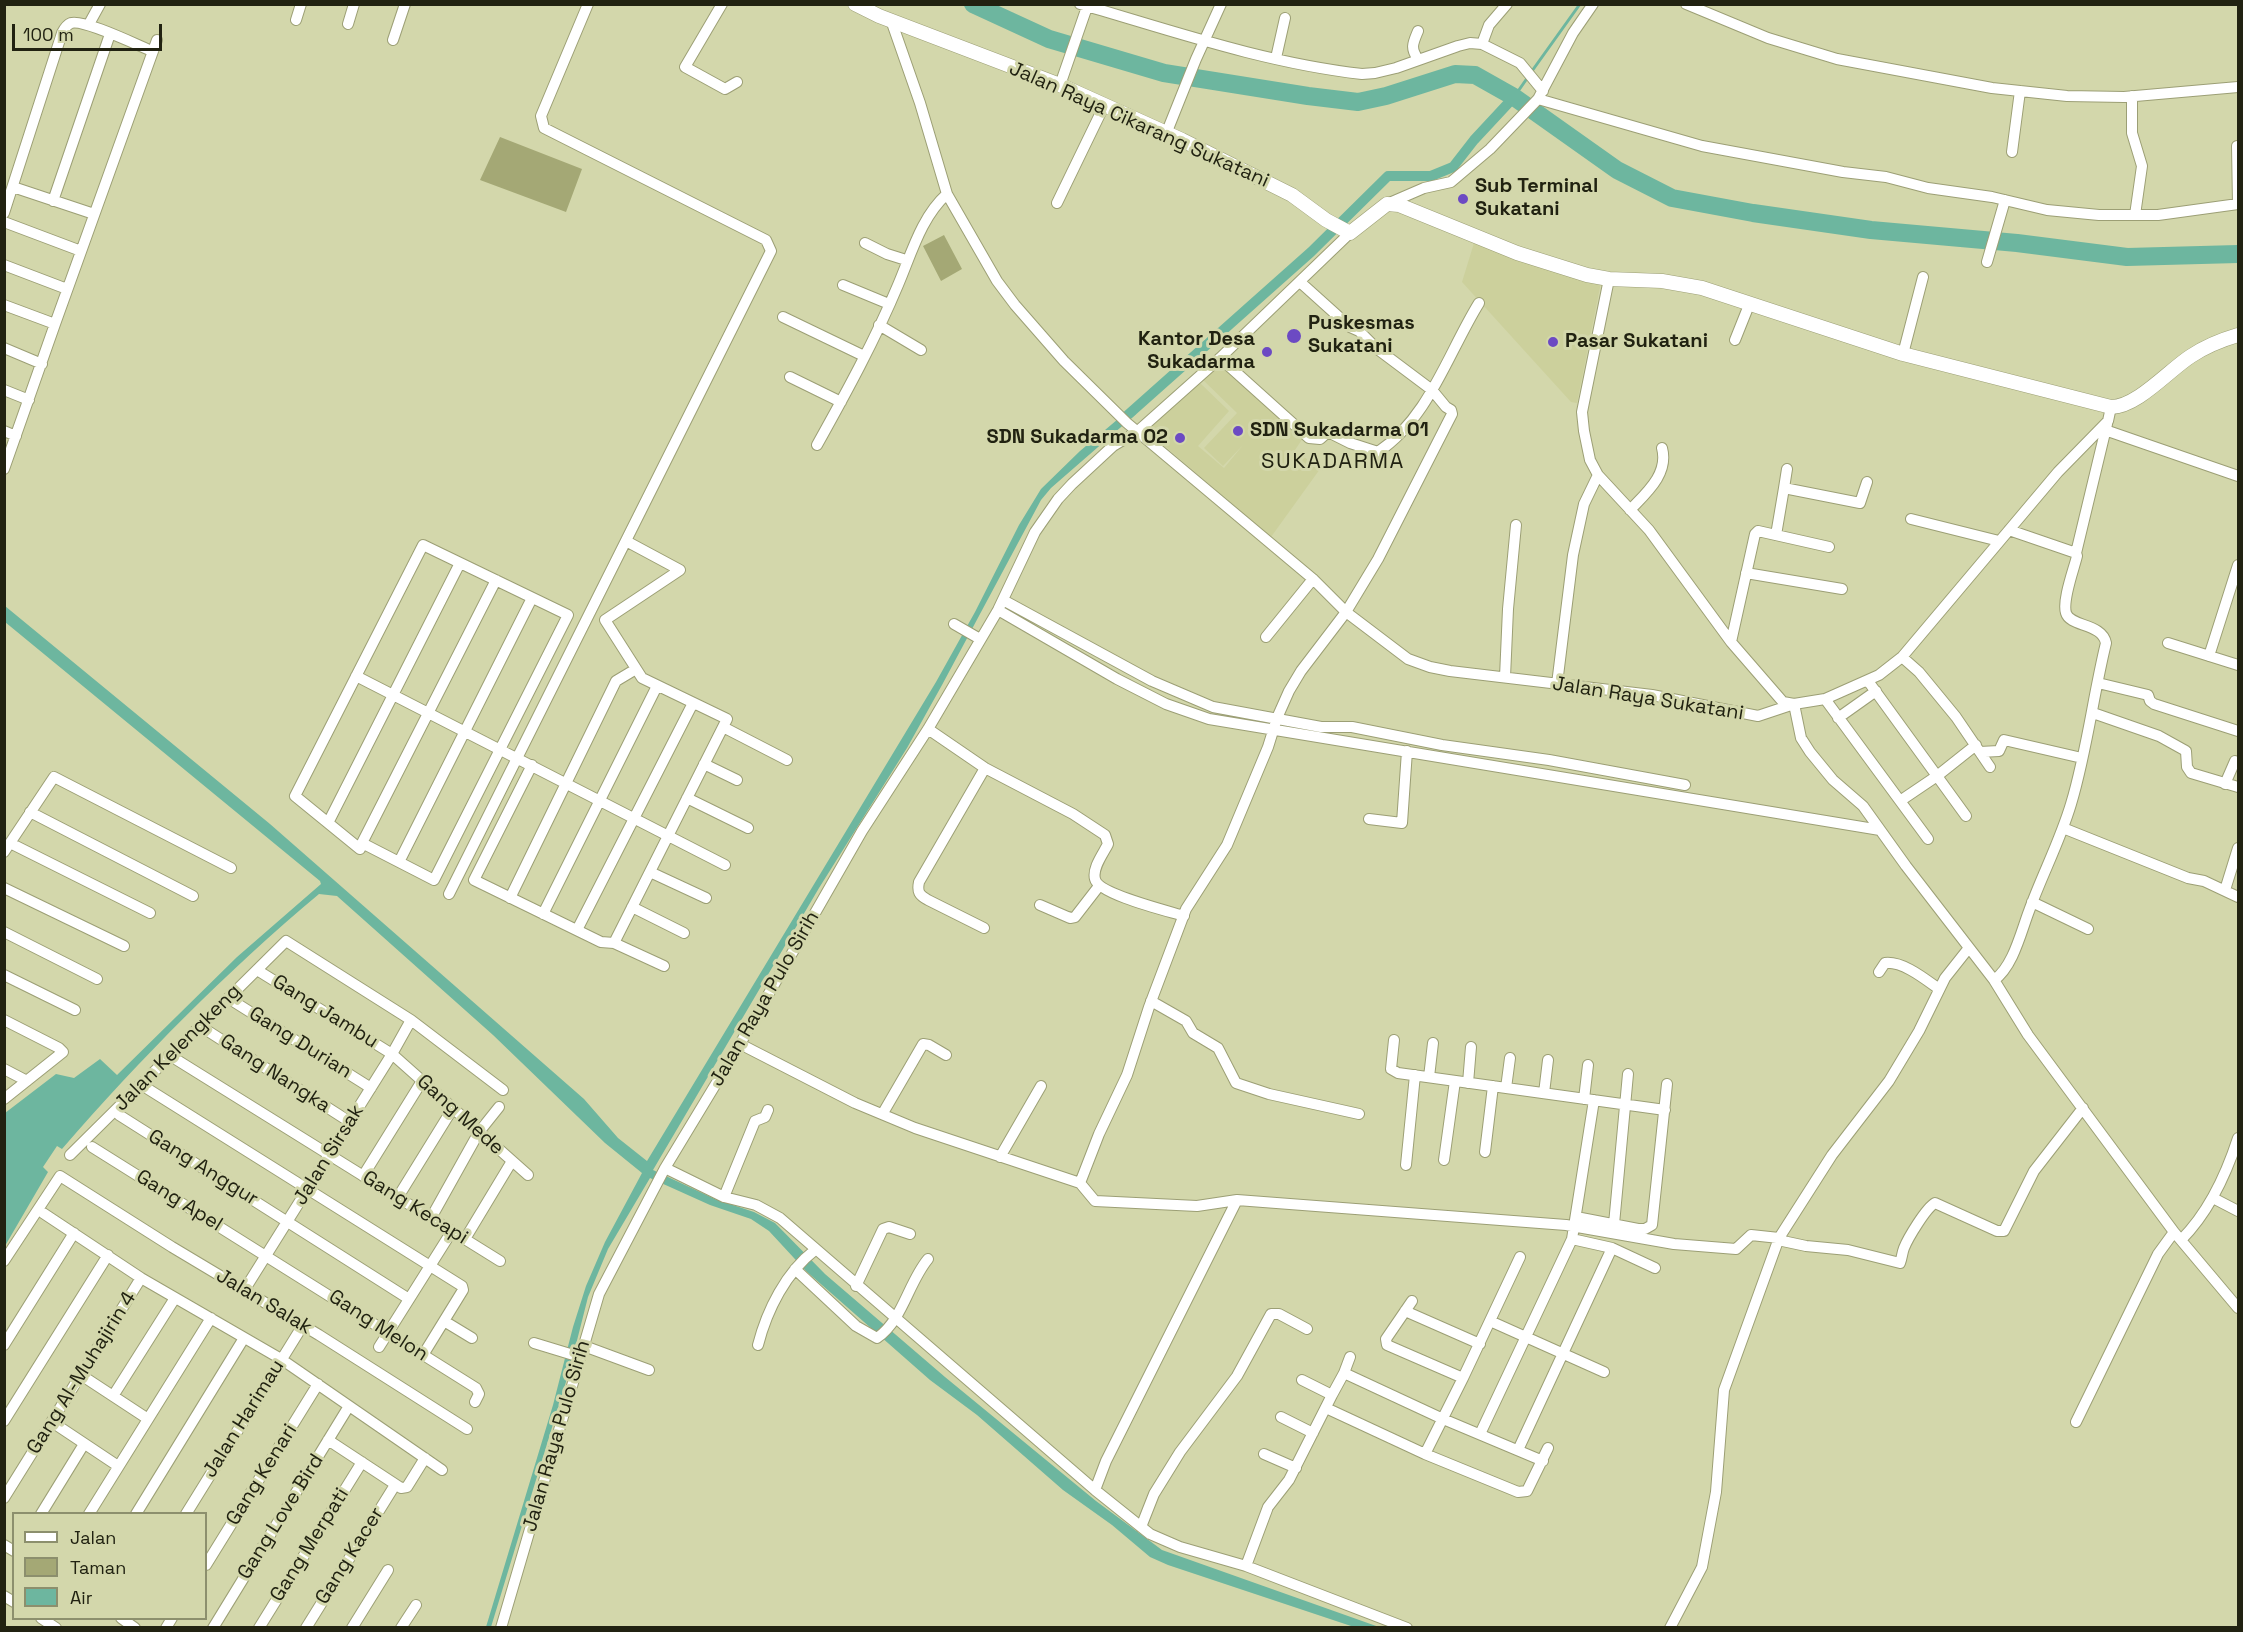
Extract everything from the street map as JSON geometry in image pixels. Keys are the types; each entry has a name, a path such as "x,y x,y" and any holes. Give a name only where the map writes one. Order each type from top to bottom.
{"main road":[{"name":"Jalan Raya Cikarang Sukatani","path":"855,4 891,20 1062,80 1104,106 1292,195 1329,222 1346,231"},
{"path":"1346,231 1387,204 1399,205 1517,253 1587,275 1609,279 1662,281 1702,288 2108,419"},
{"name":"Jalan Raya Sukatani","path":"2108,419 2189,358 2213,343 2238,335"}],"street":[{"path":"89,24 100,4"},
{"path":"296,20 301,4"},
{"path":"348,24 354,4"},
{"path":"393,40 405,4"},
{"path":"449,894 771,251 766,240 544,128 541,116 588,4"},
{"path":"722,4 685,67 725,90 737,82"},
{"path":"1166,134 1221,4"},
{"path":"1482,44 1489,25 1507,4"},
{"path":"1387,204 1424,188 1451,182 1521,119 1538,98 1573,33 1593,4"},
{"path":"1686,4 1768,38 1838,59 2020,91 2067,96 2133,96 2238,87"},
{"path":"1062,80 1081,26 1085,5 1205,42 1362,74 1375,73 1470,43 1482,44 1520,63 1533,81 1538,98"},
{"path":"1276,58 1285,18"},
{"name":"Jalan Raya Sukatani","path":"891,20 920,103 947,194 1006,293 1064,361 1127,423 1313,579 1346,612 1408,659 1419,664 1450,671 1652,695 1758,716 1794,704 1825,699 1869,681 1902,657 2058,472 2108,419"},
{"path":"4,213 66,25 72,22 89,24 110,34 155,45 4,469"},
{"path":"1418,31 1412,46 1418,59"},
{"path":"53,201 110,34"},
{"path":"2012,152 2020,91"},
{"path":"2133,96 2132,133 2142,166 2135,215"},
{"path":"1538,98 1702,146 1843,172 1886,177 1928,188 2070,213 2135,215 2190,212 2238,204 2237,146"},
{"path":"1057,203 1104,106"},
{"path":"13,187 94,214"},
{"path":"817,444 879,325 898,285 906,260 936,204 947,194"},
{"path":"1987,261 2005,200"},
{"path":"4,222 81,251"},
{"path":"1138,431 1300,282 1346,231"},
{"path":"865,243 906,260"},
{"path":"4,265 67,289"},
{"path":"1903,354 1923,277"},
{"path":"1609,279 1582,412 1586,445 1590,460 1598,475 1649,530 1731,642 1783,702 1794,704 1801,738 1810,753 1833,780 1863,806 1968,949 1994,980 2028,1035 2178,1236 2238,1308"},
{"path":"1080,1183 1099,1134 1127,1075 1151,1001 1184,916 1191,900 1227,845 1289,691 1301,671 1346,612 1378,559 1452,414 1432,390 1376,348 1359,331 1350,327 1300,282"},
{"path":"843,285 889,304"},
{"path":"1220,358 1309,438 1320,439 1328,432 1350,443 1378,452 1387,446 1414,418 1432,390 1479,303"},
{"path":"4,305 55,324"},
{"path":"1735,340 1749,305"},
{"path":"783,317 864,356"},
{"path":"879,325 921,350"},
{"path":"4,348 42,364"},
{"path":"790,377 840,402"},
{"path":"4,390 29,400"},
{"path":"1994,980 2001,975 2012,953 2063,828 2072,802 2093,713 2106,639 2100,632 2071,619 2066,613 2066,604 2108,419 2238,476"},
{"path":"4,431 16,436"},
{"name":"Jalan Raya Pulo Sirih","path":"501,1628 599,1294 663,1170 740,1044 862,831 928,729 977,637 998,610 1035,532 1058,499 1113,446 1138,431"},
{"path":"1630,510 1663,470 1665,460 1662,448"},
{"path":"1776,535 1787,470"},
{"path":"1557,684 1573,555 1584,504 1598,475"},
{"path":"1784,488 1860,503 1867,482"},
{"path":"1911,519 1999,542"},
{"path":"1505,677 1508,609 1516,525"},
{"path":"2009,530 2076,553"},
{"path":"1731,642 1755,534 1758,531 1829,547"},
{"path":"614,943 727,719 642,678 605,620 680,570 626,541"},
{"path":"362,843 434,880 568,615 532,598 496,580 423,545 356,676 295,796 360,849 362,843 496,580"},
{"path":"328,823 460,563"},
{"path":"2209,656 2238,565"},
{"path":"1746,573 1842,589"},
{"path":"1266,637 1313,579"},
{"path":"399,862 532,598"},
{"path":"1003,600 1110,659 1189,698 1274,730 1352,728 1685,785"},
{"path":"998,610 1166,704 1209,719 1880,830"},
{"path":"958,626 977,637"},
{"path":"2168,643 2238,665"},
{"path":"1084,644 1085,660"},
{"path":"1902,657 1919,672 1990,767"},
{"path":"1104,671 1110,659"},
{"path":"510,898 616,681 636,669"},
{"path":"356,676 725,865"},
{"path":"1869,681 1966,816"},
{"path":"2098,683 2148,695 2154,704 2238,731"},
{"path":"543,914 657,686"},
{"path":"1838,718 1876,691"},
{"path":"1185,711 1189,698"},
{"path":"1825,699 1928,839"},
{"path":"577,930 693,703"},
{"path":"2093,713 2159,736 2181,748 2188,756 2187,766 2191,773 2238,788"},
{"path":"723,727 787,760"},
{"path":"928,729 985,768 1073,814 1105,835 1108,844 1096,867 1095,879 1099,886 1112,893 1184,916"},
{"path":"1900,801 1978,749 1999,751 2004,740 2082,758"},
{"path":"1472,762 1474,749"},
{"path":"1369,819 1402,823 1407,751"},
{"path":"2225,784 2235,761"},
{"path":"704,764 737,780"},
{"path":"532,765 474,880 601,942 614,943 664,966"},
{"path":"984,928 919,895 917,890 919,882 985,768"},
{"path":"150,913 8,848 52,779 56,778 231,868"},
{"path":"687,798 748,828"},
{"path":"30,812 193,896"},
{"path":"2063,828 2188,878 2204,881 2238,897"},
{"path":"2225,890 2238,848"},
{"path":"650,872 706,898"},
{"path":"1040,905 1070,918 1075,917 1099,886"},
{"path":"4,888 124,946"},
{"path":"2032,902 2088,929"},
{"path":"632,907 684,933"},
{"path":"4,932 97,979"},
{"name":"Jalan Kelengkeng","path":"70,1155 286,941 411,1020"},
{"path":"1670,1628 1702,1568 1716,1492 1724,1390 1778,1239 1832,1155 1888,1081 1919,1031 1952,967 1968,949"},
{"path":"1879,972 1885,963 1891,962 1939,989"},
{"name":"Gang Jambu","path":"257,970 392,1054"},
{"path":"4,975 75,1010"},
{"name":"Gang Durian","path":"228,998 371,1088"},
{"path":"1151,1001 1186,1021 1193,1033 1218,1048 1236,1083 1269,1095 1359,1114"},
{"path":"4,1020 63,1052 4,1099"},
{"path":"411,1020 503,1090"},
{"name":"Jalan Sirsak","path":"244,1289 350,1122 411,1020"},
{"name":"Gang Nangka","path":"200,1026 350,1122"},
{"path":"1394,1040 1391,1070 1398,1073 1665,1110"},
{"path":"1429,1077 1433,1043"},
{"path":"740,1044 829,1091 915,1128 1080,1183 1095,1201 1197,1206 1238,1200 1614,1224 1638,1228 1652,1225 1667,1084"},
{"path":"883,1113 922,1044 929,1045 946,1055"},
{"path":"1468,1083 1471,1047"},
{"name":"Gang Mede","path":"392,1054 528,1175"},
{"name":"Gang Kecapi","path":"169,1055 500,1261"},
{"path":"1506,1088 1510,1058"},
{"path":"1544,1093 1548,1060"},
{"path":"1480,1434 1572,1239 1589,1100 1588,1065"},
{"path":"4,1069 27,1081"},
{"path":"1614,1224 1628,1074"},
{"path":"1406,1165 1415,1075"},
{"path":"363,1176 422,1081"},
{"path":"1444,1160 1455,1081"},
{"path":"140,1084 462,1286 463,1290 423,1355"},
{"path":"1000,1157 1041,1086"},
{"path":"1485,1152 1492,1086"},
{"path":"431,1218 479,1131 499,1107"},
{"path":"398,1197 453,1108"},
{"path":"1575,1222 1674,1244 1736,1249 1751,1235 1806,1246 1848,1250 1900,1263 1904,1248 1929,1207 1935,1203 1997,1231 2004,1231 2034,1171 2083,1108"},
{"path":"724,1197 756,1121 765,1117 768,1110"},
{"name":"Gang Anggur","path":"119,1115 409,1299"},
{"path":"2076,1422 2158,1254 2201,1217 2213,1198 2238,1138"},
{"name":"Gang Apel","path":"92,1147 266,1255"},
{"path":"465,1239 512,1161"},
{"path":"663,1170 724,1197 768,1210 780,1218 812,1252 856,1286 893,1322 1150,1534 1180,1547 1246,1566 1407,1628"},
{"name":"Jalan Salak","path":"4,1261 60,1176 467,1429"},
{"path":"2213,1198 2238,1211"},
{"path":"1095,1490 1106,1461 1238,1200"},
{"path":"43,1214 141,1278 281,1359 442,1470"},
{"path":"856,1286 883,1229 889,1227 910,1234"},
{"path":"379,1347 452,1231"},
{"path":"4,1345 74,1233"},
{"path":"1572,1239 1612,1248 1655,1268"},
{"path":"1518,1450 1612,1248"},
{"path":"759,1345 763,1325 796,1268 812,1252"},
{"path":"4,1421 108,1255"},
{"name":"Gang Melon","path":"266,1255 476,1388 479,1394 475,1402"},
{"path":"1425,1454 1520,1257"},
{"path":"796,1268 856,1326 874,1338 879,1337 893,1322 917,1272 928,1259"},
{"name":"Gang Al-Muhajirin 4","path":"4,1498 141,1278"},
{"path":"113,1396 176,1298"},
{"path":"1412,1301 1386,1339 1388,1345 1463,1378"},
{"path":"1406,1311 1480,1344"},
{"path":"1141,1527 1154,1494 1180,1452 1237,1376 1271,1314 1279,1314 1307,1329"},
{"path":"90,1512 211,1318"},
{"path":"444,1320 472,1338"},
{"path":"1490,1321 1604,1372"},
{"name":"Jalan Harimau","path":"187,1512 303,1325"},
{"path":"137,1512 244,1338"},
{"path":"534,1344 579,1357"},
{"path":"584,1346 649,1370"},
{"path":"1246,1566 1268,1507 1286,1486 1296,1468 1350,1357"},
{"path":"1344,1373 1443,1419 1543,1461"},
{"path":"81,1375 148,1419"},
{"path":"1302,1380 1332,1395"},
{"name":"Gang Kenari","path":"207,1563 318,1384"},
{"name":"Gang Love Bird","path":"213,1628 349,1406"},
{"path":"1326,1408 1425,1454 1522,1492 1527,1491 1548,1448"},
{"path":"1281,1417 1313,1433"},
{"path":"52,1422 118,1466"},
{"path":"328,1440 401,1488 407,1486 424,1458"},
{"path":"42,1512 84,1444"},
{"path":"1264,1454 1296,1468"},
{"name":"Gang Merpati","path":"259,1628 362,1462"},
{"name":"Gang Kacer","path":"306,1628 395,1485"},
{"path":"352,1628 388,1570"},
{"path":"401,1628 416,1605"}],"shaded area":[{"name":"Pasar Sukatani","path":"1474,243 1601,282 1577,403 1571,402 1462,282"},
{"path":"1221,362 1303,438 1295,450 1320,469 1271,537 1147,431 1199,382 1229,411 1198,446 1224,468 1243,445 1223,466 1204,448 1237,413 1202,379"}],"green space":[{"path":"500,137 582,169 566,212 480,180"},
{"path":"944,235 962,269 941,281 923,246"}],"water":[{"path":"1130,409 1136,414 1051,488 1041,500 907,748 819,888 653,1170 715,1199 754,1212 775,1223 825,1274 945,1377 1096,1501 1162,1550 1379,1627 1354,1627 1150,1557 1112,1525 1063,1490 977,1415 930,1380 806,1271 769,1231 751,1219 710,1205 650,1178 608,1249 588,1297 569,1372 491,1627 486,1627 553,1405 586,1286 605,1242 642,1173 605,1143 493,1035 337,896 319,894 285,923 186,1016 62,1149 57,1146 43,1167 48,1172 5,1246 5,1113 56,1074 74,1078 100,1059 117,1075 237,957 321,884 5,622 5,606 270,824 584,1099 618,1138 647,1161 936,682 1019,525 1041,489 1080,451"}],"waterway":[{"path":"973,4 1049,39 1164,73 1308,96 1358,102 1386,96 1455,74 1475,75 1514,97 1617,170 1672,198 1753,213 1871,230 2017,243 2127,257 2238,254"},
{"path":"1532,71 1580,4"},
{"path":"1514,97 1528,77"},
{"path":"1121,421 1311,252 1388,176 1431,176 1453,167 1474,140 1514,97"}],"place":[{"name":"Sub Terminal Sukatani","path":"1463,199"},
{"name":"Puskesmas Sukatani","path":"1294,336"},
{"name":"Pasar Sukatani","path":"1553,342"},
{"name":"Kantor Desa Sukadarma","path":"1267,352"},
{"name":"SDN Sukadarma 01","path":"1238,431"},
{"name":"SDN Sukadarma 02","path":"1180,438"}],"district":[{"name":"SUKADARMA","path":"1333,462"}]}
